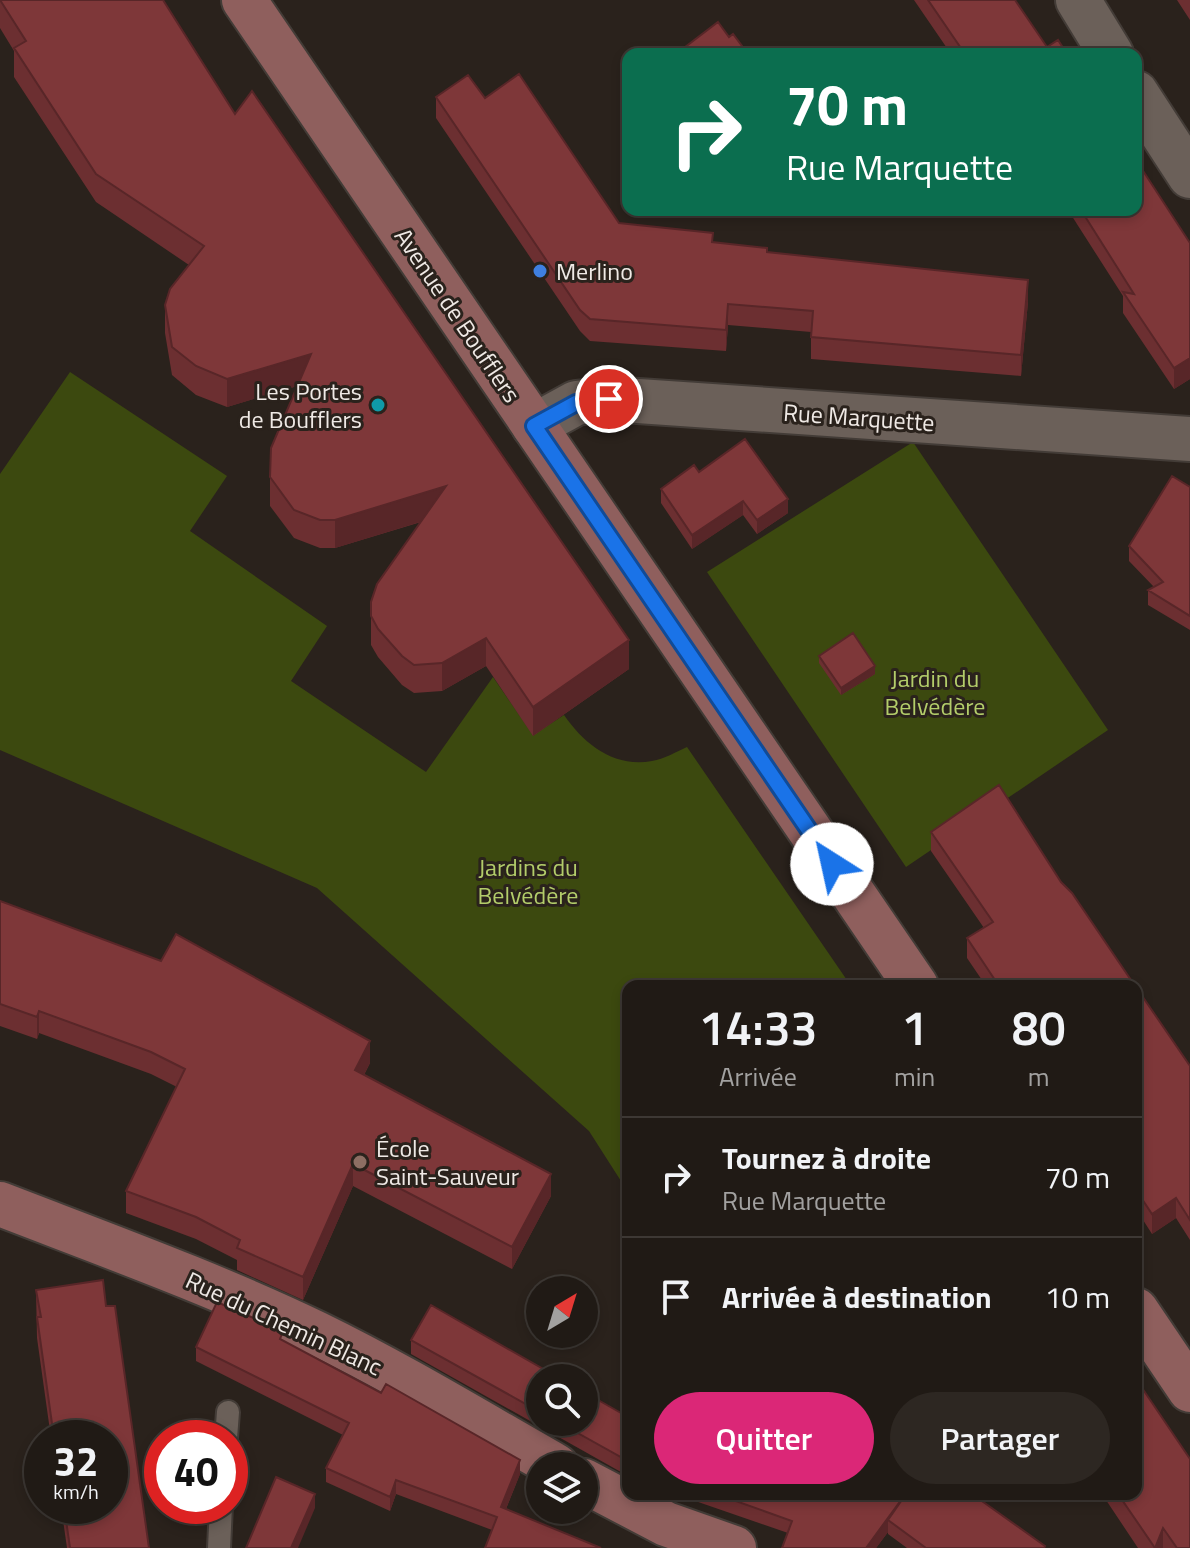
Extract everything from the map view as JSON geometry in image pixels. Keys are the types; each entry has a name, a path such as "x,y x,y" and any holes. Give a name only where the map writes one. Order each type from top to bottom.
{"street":[{"name":"Avenue de Boufflers","path":"244,0 912,980"},
{"path":"1078,0 1107,48"},
{"path":"1142,102 1190,176"},
{"name":"Rue Marquette","path":"534,426 576,403 609,399 1190,439"},
{"name":"Rue du Chemin Blanc","path":"0,1204 267,1310 386,1369 531,1452"},
{"path":"1142,1319 1190,1390"},
{"path":"598,1488 666,1524 734,1548"}],"lane":[{"path":"227,1420 228,1412"},
{"path":"219,1548 220,1524"}],"green space":[{"name":"Jardins du Belvédère","path":"70,372 227,476 190,531 327,626 291,681 426,772 493,677 533,735 564,715 601,752 625,761 656,760 687,747 847,980 622,980 622,1183 589,1131 317,888 0,750 0,474"},
{"name":"Jardin du Belvédère","path":"913,442 1108,730 906,867 707,572"}],"building":[{"name":"Les Portes de Boufflers","path":"0,0 163,0 235,114 252,91 629,640 533,707 486,638 442,663 414,665 402,656 378,629 371,616 371,602 377,584 446,486 335,520 320,520 294,510 270,477 271,448 311,354 227,379 196,366 172,347 165,305 170,289 204,246 96,174 14,48 26,41"},
{"path":"928,0 1015,0 1047,47 1058,40 1063,48 961,48"},
{"path":"718,22 729,37 733,34 744,48 684,48"},
{"path":"519,74 619,223 713,233 712,242 767,248 767,252 1028,280 1021,355 811,337 813,311 728,304 726,330 590,319 580,310 436,97 468,75 485,98"},
{"path":"1142,169 1190,243 1190,358 1174,368 1123,292 1134,294 1085,216 1142,216"},
{"path":"745,439 788,499 757,520 743,501 692,535 661,489 694,465 699,472"},
{"path":"1172,476 1190,487 1190,616 1148,590 1163,582 1129,546"},
{"path":"853,633 875,666 841,688 819,656"},
{"path":"999,785 1061,882 1072,893 1131,980 995,980 967,938 993,922 931,832"},
{"path":"0,901 161,961 176,934 370,1041 355,1070 551,1174 512,1247 353,1164 303,1277 237,1248 240,1240 196,1217 126,1191 185,1069 151,1052 39,1011 37,1017 0,1004"},
{"path":"1142,996 1190,1066 1190,1220 1176,1198 1152,1214 1142,1199"},
{"path":"103,1280 106,1306 115,1306 149,1548 70,1548 67,1524 128,1524 128,1420 51,1420 36,1290"},
{"path":"217,1302 283,1331 280,1339 381,1393 386,1384 520,1460 501,1507 526,1517 526,1524 542,1524 601,1548 485,1548 497,1517 396,1480 390,1497 326,1468 349,1423 196,1347"},
{"path":"431,1305 534,1364 526,1364 526,1404 411,1340"},
{"path":"1142,1388 1190,1459 1190,1548 1177,1548 1163,1528 1155,1548 1122,1500 1142,1500"},
{"path":"598,1400 622,1414 622,1458 583,1436 598,1436"},
{"path":"276,1477 315,1494 291,1548 246,1548"},
{"path":"733,1500 901,1500 866,1548 782,1548 792,1521"},
{"path":"902,1500 980,1500 1045,1546 926,1548 888,1520"}],"place":[{"name":"Merlino","path":"540,271"},
{"name":"Les Portes de Boufflers","path":"378,405"},
{"name":"École Saint-Sauveur","path":"360,1162"}],"route":[{"path":"609,399 576,403 534,426 832,864"}]}
